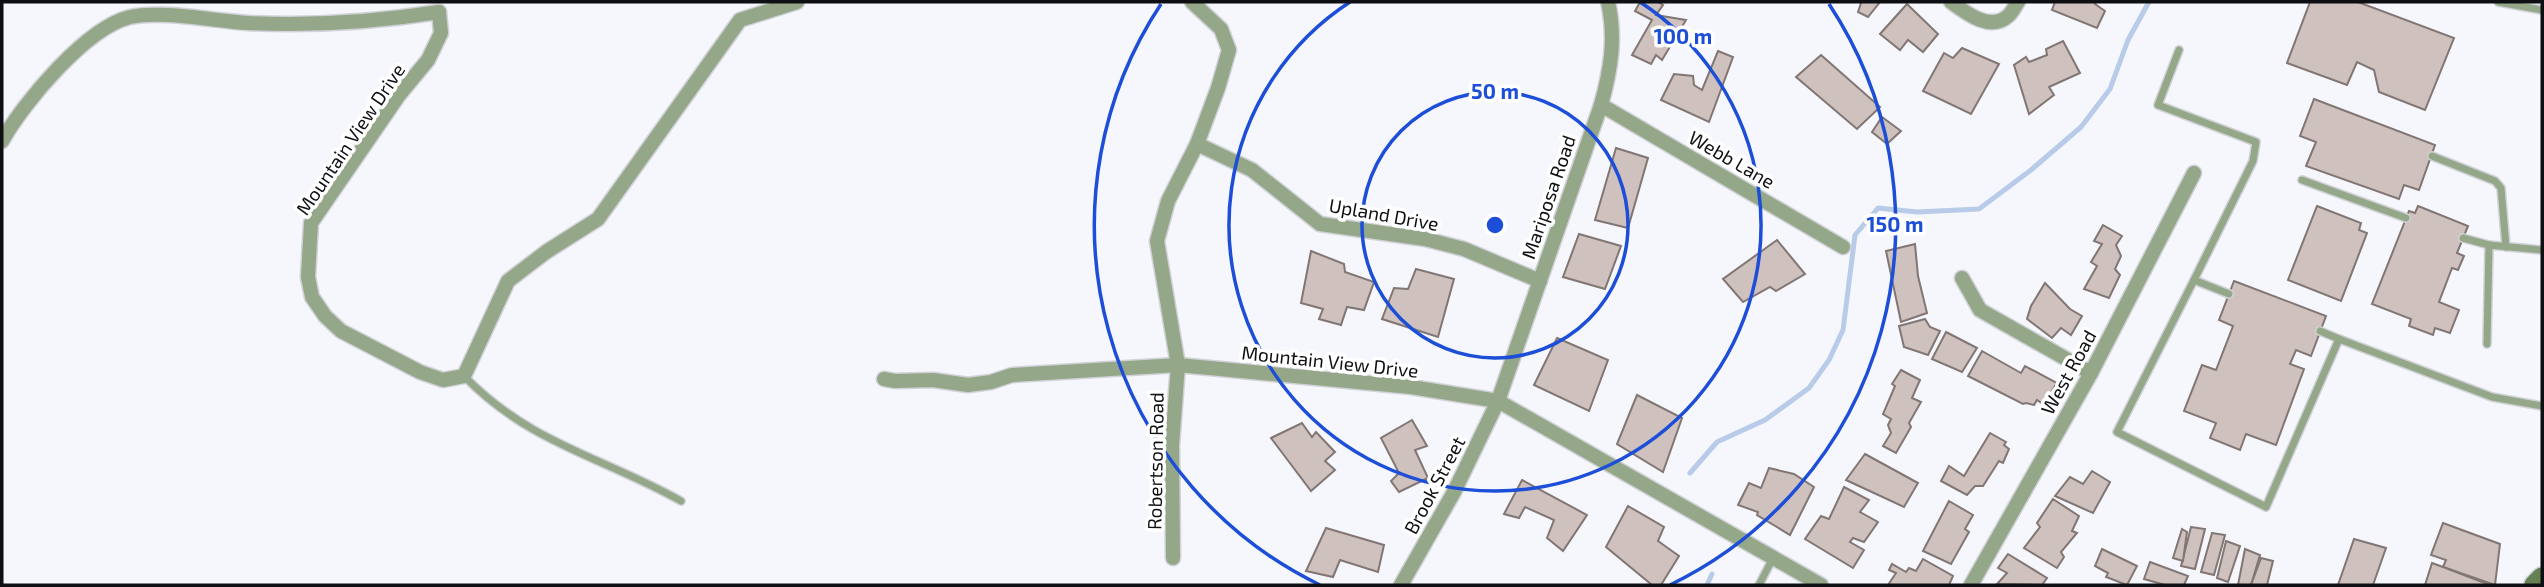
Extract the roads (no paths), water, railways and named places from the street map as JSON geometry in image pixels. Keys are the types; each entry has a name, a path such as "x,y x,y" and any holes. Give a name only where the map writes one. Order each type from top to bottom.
{"main road":[{"path":"2535,585 2542,578"}],"street":[{"path":"464,376 508,281 546,251 598,219 740,20 797,2"},
{"path":"1178,365 1157,241 1168,201 1197,144 1218,88 1228,50 1221,29 1192,2"},
{"name":"Mariposa Road","path":"1498,401 1611,70 1613,31 1608,2"},
{"path":"1951,2 1973,18 1990,22 2007,17 2018,2"},
{"name":"Mountain View Drive","path":"2,141 35,94 68,58 103,28 131,17 162,15 219,22 327,25 443,7 442,33 428,60 399,95 312,223 308,277 312,297 325,316 341,331 420,372 443,380 464,376"},
{"name":"Webb Lane","path":"1601,104 1843,247"},
{"name":"Upland Drive","path":"1197,144 1252,170 1320,224 1425,239 1464,249 1540,281"},
{"name":"West Road","path":"1970,585 2091,373 2194,173"},
{"path":"1962,278 1980,310 2091,373"},
{"name":"Mountain View Drive","path":"884,379 933,380 968,386 1012,375 1178,365 1411,387 1498,401 1822,585"},
{"name":"Robertson Road","path":"1173,558 1172,445 1178,365"},
{"name":"Brook Street","path":"1401,585 1454,492 1498,401"}],"lane":[{"path":"2497,2 2542,10"},
{"path":"2179,50 2158,105 2256,142 2253,161 2117,432 2266,506 2339,339"},
{"path":"2432,156 2495,181 2501,188 2505,247"},
{"path":"2302,180 2406,218"},
{"path":"2463,238 2489,245 2542,250"},
{"path":"2487,344 2489,245"},
{"path":"2193,280 2229,294"},
{"path":"2320,331 2492,397 2542,406"},
{"path":"464,376 513,419 577,454 652,484 681,501"},
{"path":"1759,585 1773,558"}],"waterway":[{"path":"1690,473 1717,442 1765,420 1809,388 1829,360 1843,330 1855,235 1878,208 1917,212 1979,209 2031,170 2081,127 2110,89 2128,40 2149,2"},
{"path":"1707,585 1712,574"}]}
